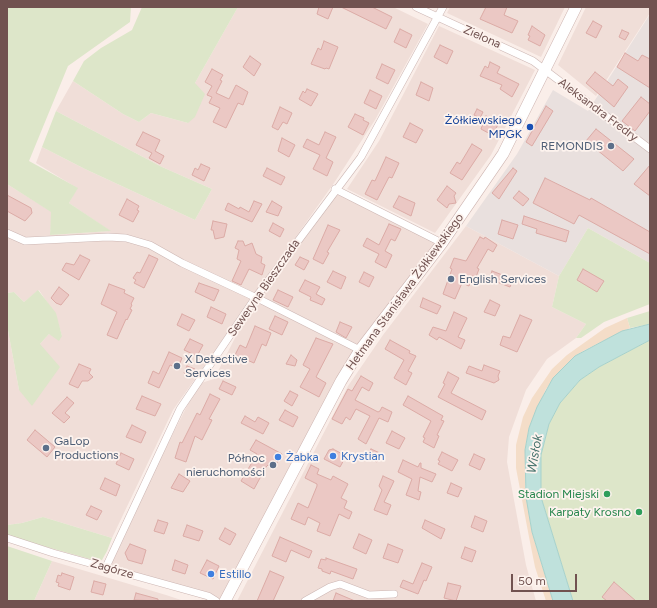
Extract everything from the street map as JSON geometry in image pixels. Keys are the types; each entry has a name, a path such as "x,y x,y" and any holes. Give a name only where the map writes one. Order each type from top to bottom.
{"street":[{"name":"Zielona","path":"416,7 533,61 546,70"},
{"name":"Seweryna Bieszczada","path":"106,567 180,409 256,297 335,189 361,157 438,18 442,7"},
{"name":"Hetmana Stanisława Żółkiewskiego","path":"226,601 338,387 360,350 442,243 503,154 576,7"},
{"name":"Aleksandra Fredry","path":"546,70 650,149"},
{"path":"335,189 442,243"},
{"path":"7,233 25,241 108,237 126,238 150,245 182,263 256,297 360,350"},
{"name":"Zagórze","path":"7,538 53,553 208,596 216,601"},
{"path":"305,601 323,590 340,584 369,595 394,594"}],"shaded area":[{"path":"238,7 393,7 428,24 375,120 334,183 173,410 112,538 43,517 22,523 7,525 7,325 19,390 40,344 49,334 62,336 56,316 39,290 24,302 14,292 7,293 7,184 52,212 50,235 110,231 69,203 77,188 36,163 42,147 85,169 195,220 212,189 162,167 56,111 73,81 123,114 139,122 151,113 188,123 195,83"},
{"path":"450,7 565,7 541,57 447,13"},
{"path":"586,7 650,7 650,13 596,96 558,65"},
{"path":"650,14 650,263 588,228 559,276 466,226 517,154 553,90 588,111"},
{"path":"439,26 535,70 491,155 435,233 347,189 379,141"},
{"path":"335,189 442,243 360,350 225,601 210,601 106,567 198,384 214,379 256,297"},
{"path":"466,226 559,276 552,307 586,324 576,338 547,359 526,390 509,437 507,462 526,565 536,601 237,601 348,386 383,335"},
{"path":"52,561 166,595 184,601 34,601"}],"green space":[{"path":"7,7 131,7 130,22 68,66 29,161 78,188 69,203 111,231 50,235 51,212 7,184"},
{"path":"142,7 238,7 195,83 205,94 195,117 188,123 151,113 139,122 123,114 73,81 84,61 101,48 132,30"},
{"path":"56,111 162,167 212,189 195,220 85,169 42,147"},
{"path":"588,228 650,263 650,304 604,322 581,338 576,338 586,324 552,307 559,276"},
{"path":"38,290 56,313 62,336 59,341 49,334 40,344 60,367 32,406 19,390 7,325 7,293 14,292 24,302"},
{"path":"650,311 650,324 630,328 627,318"},
{"name":"Stadion Miejski","path":"650,340 650,601 573,601 541,497 541,455 549,424 560,403 580,380 599,367"},
{"path":"43,517 112,538 102,560 97,561 7,536 7,525 22,523"},
{"path":"7,546 52,561 34,601 7,601"}],"sand":[{"path":"627,318 630,328 575,356 560,371 546,389 529,428 525,450 525,486 532,532 553,601 546,601 535,567 516,468 516,445 523,417 532,398 552,369 567,355 605,328"}],"water":[{"name":"Wisłok","path":"650,324 650,340 599,367 580,380 560,403 549,424 541,455 541,497 573,601 553,601 532,532 526,497 525,450 529,428 537,407 553,378 575,356 622,331"}],"building":[{"path":"319,7 333,7 328,19 317,14"},
{"path":"341,7 372,7 392,17 386,29"},
{"path":"486,7 507,7 504,15 518,21 512,33 480,19"},
{"path":"593,21 602,26 596,38 586,33"},
{"path":"532,26 545,35 540,46 528,40 530,36 528,35"},
{"path":"400,29 412,35 406,48 394,42"},
{"path":"622,30 629,33 625,40 619,37"},
{"path":"324,41 338,47 329,69 311,64 318,48 321,50"},
{"path":"440,45 453,51 447,64 434,57"},
{"path":"625,53 638,61 642,55 650,59 650,88 617,67"},
{"path":"250,56 261,64 254,76 243,67"},
{"path":"490,62 500,67 497,73 519,84 512,97 500,89 502,85 480,76 485,66 488,68"},
{"path":"382,64 395,70 388,84 376,78"},
{"path":"212,69 223,75 220,80 222,81 216,93 229,99 236,85 248,92 243,105 238,103 226,128 213,122 220,108 209,103 212,97 207,95 212,86 205,82"},
{"path":"595,72 613,86 618,79 628,87 614,107 586,83"},
{"path":"421,82 433,88 429,101 416,95"},
{"path":"307,89 318,94 311,106 299,99 303,91 305,93"},
{"path":"370,90 382,96 376,109 364,103"},
{"path":"641,97 650,104 650,111 635,131 622,121"},
{"path":"546,106 553,111 532,146 526,142"},
{"path":"280,107 292,113 287,124 283,122 278,130 272,127"},
{"path":"477,109 483,112 480,118 474,115"},
{"path":"355,114 364,118 363,120 369,123 363,135 348,127"},
{"path":"486,116 499,123 492,135 481,129"},
{"path":"410,123 423,130 416,143 403,137"},
{"path":"596,129 634,159 623,171 586,141"},
{"path":"143,132 160,140 155,151 164,156 160,164 149,158 152,153 136,145"},
{"path":"325,132 336,137 326,158 333,162 327,176 313,169 320,155 303,147 307,139 319,145"},
{"path":"282,138 295,145 289,157 278,151"},
{"path":"472,144 482,150 462,180 450,173 457,162 460,164"},
{"path":"386,157 399,163 392,178 389,177 377,200 365,194 372,180 375,181"},
{"path":"201,164 210,168 204,181 192,175 195,168 198,170"},
{"path":"650,165 650,196 634,184"},
{"path":"267,168 285,177 281,185 263,176"},
{"path":"513,168 517,171 499,199 492,193"},
{"path":"545,178 590,200 591,198 650,232 650,254 579,215 574,224 533,203"},
{"path":"447,186 456,193 454,196 456,203 449,204 447,208 437,200"},
{"path":"519,191 529,199 523,206 513,198"},
{"path":"7,195 31,208 32,213 25,221 7,211"},
{"path":"399,196 415,203 411,216 393,207"},
{"path":"127,199 139,206 137,210 139,211 133,222 119,215"},
{"path":"254,201 262,204 252,222 225,210 228,203 249,212"},
{"path":"272,201 282,207 278,216 266,212"},
{"path":"524,216 569,231 566,242 536,233 537,229 522,224"},
{"path":"502,220 518,225 513,239 498,234"},
{"path":"213,221 227,224 224,237 215,239 213,230 211,230"},
{"path":"273,223 284,229 280,237 269,231"},
{"path":"389,224 401,229 395,241 391,239 385,251 392,255 386,268 375,262 379,254 363,246 367,238 379,245"},
{"path":"328,225 340,230 327,252 329,253 323,264 313,259"},
{"path":"480,237 484,239 485,237 497,245 493,252 488,249 477,268 479,269 476,277 472,276 469,286 462,283 455,299 443,294 452,269 450,268 454,258 466,261"},
{"path":"238,241 243,241 245,246 252,243 256,254 262,257 261,263 265,265 262,275 249,269 241,285 232,281 241,261 237,259 239,250 235,248"},
{"path":"80,255 90,260 79,280 62,270 66,263 74,265"},
{"path":"149,255 158,259 144,288 134,283 136,280 133,278 137,272 140,273"},
{"path":"300,257 309,261 304,270 295,265"},
{"path":"583,269 604,281 597,292 577,280"},
{"path":"333,271 346,277 341,289 327,282"},
{"path":"492,271 513,279 510,287 489,279"},
{"path":"364,272 374,277 369,287 359,282"},
{"path":"305,280 320,287 316,294 325,299 322,305 310,300 311,297 299,291"},
{"path":"199,283 219,290 214,301 195,292"},
{"path":"109,284 125,290 124,293 134,298 130,309 132,310 117,339 107,335 117,312 101,304"},
{"path":"59,287 69,295 61,305 56,303 51,298"},
{"path":"278,290 293,297 288,307 273,300"},
{"path":"423,298 441,306 437,314 420,307"},
{"path":"490,300 500,305 495,316 484,312"},
{"path":"211,307 226,314 222,324 207,317"},
{"path":"454,312 467,318 458,337 465,340 461,349 439,337 437,340 429,335 433,327 446,331"},
{"path":"182,314 195,320 189,331 177,325"},
{"path":"520,315 532,320 517,352 500,345 503,336 510,338"},
{"path":"275,316 288,322 282,335 269,329"},
{"path":"340,322 352,327 346,338 336,332"},
{"path":"255,326 271,333 266,346 262,344 254,363 235,355 240,345 246,348"},
{"path":"316,338 333,344 316,377 326,383 319,397 300,387 310,369 303,365"},
{"path":"190,339 203,345 197,356 184,350"},
{"path":"390,340 416,356 408,371 412,373 406,385 394,378 404,360 385,349"},
{"path":"169,352 182,358 178,368 170,365 159,388 148,383 153,371 159,374"},
{"path":"291,355 297,360 295,366 286,364"},
{"path":"79,364 91,369 89,373 93,377 88,381 82,381 78,388 69,384"},
{"path":"484,365 500,371 498,376 499,380 494,383 466,373 469,366 482,371"},
{"path":"187,366 195,369 191,377 184,373"},
{"path":"448,372 459,378 451,393 486,411 482,420 438,397 445,384 443,383"},
{"path":"361,376 373,383 369,391 362,387 355,400 378,412 382,407 392,412 388,422 379,418 366,444 358,439 370,416 356,409 350,420 346,417 342,424 332,419 348,389 352,391"},
{"path":"223,381 236,387 232,395 219,389"},
{"path":"290,391 298,395 292,406 284,401"},
{"path":"210,394 220,399 209,419 212,420 202,440 195,436 186,462 175,458 180,442 182,443 197,413 200,415"},
{"path":"142,396 161,404 155,416 136,409"},
{"path":"408,396 443,416 441,420 444,421 437,435 439,436 434,448 423,442 425,438 423,437 431,421 403,405"},
{"path":"67,397 74,403 65,413 70,417 64,423 52,413"},
{"path":"285,410 298,417 293,427 279,420"},
{"path":"245,416 255,422 258,417 269,423 263,434 241,423"},
{"path":"132,425 146,432 141,443 126,437"},
{"path":"35,430 55,447 47,457 27,440"},
{"path":"392,431 405,438 399,449 386,443"},
{"path":"256,440 282,454 274,468 268,465 266,467 254,489 241,481 257,454 250,450"},
{"path":"333,449 346,456 340,467 324,459 329,450"},
{"path":"371,449 382,454 377,462 367,456"},
{"path":"442,452 458,460 452,471 438,464 440,461 438,460"},
{"path":"121,453 134,459 129,470 116,464"},
{"path":"474,454 485,459 480,470 469,465"},
{"path":"403,460 418,467 421,463 421,468 436,474 432,482 420,477 418,491 421,492 419,500 406,495 412,479 398,472"},
{"path":"311,465 319,469 317,474 331,480 333,476 348,484 341,498 347,501 344,508 352,512 349,519 339,514 330,536 317,531 320,523 308,517 305,525 291,519 298,503 308,508 317,486 317,484 305,478"},
{"path":"179,474 190,481 183,492 171,488"},
{"path":"383,476 394,481 384,502 391,505 387,515 374,510 382,490 379,486"},
{"path":"105,478 120,485 116,496 100,489"},
{"path":"451,483 462,488 458,497 447,493"},
{"path":"91,506 102,511 97,520 86,515"},
{"path":"475,516 487,521 483,532 471,527"},
{"path":"158,520 168,523 164,534 154,531"},
{"path":"425,520 445,529 441,539 422,528"},
{"path":"187,525 203,531 199,541 183,536"},
{"path":"225,528 236,534 230,545 219,539"},
{"path":"359,534 372,540 366,554 353,548"},
{"path":"280,537 312,551 309,558 291,550 286,562 272,556"},
{"path":"130,544 146,550 142,564 128,560 125,553"},
{"path":"388,544 403,550 398,563 383,558"},
{"path":"465,547 476,551 472,562 461,558"},
{"path":"326,558 357,569 353,579 331,571 330,574 318,568 321,559 326,560"},
{"path":"175,560 188,565 185,574 172,570"},
{"path":"207,560 219,566 213,579 200,573"},
{"path":"422,563 432,567 418,594 400,587 403,580 413,584"},
{"path":"270,571 284,577 273,601 257,601"},
{"path":"62,573 74,577 70,590 58,586 59,583 56,582 58,575 61,576"},
{"path":"94,581 106,584 103,595 91,592"},
{"path":"614,582 636,601 607,601 602,597"},
{"path":"448,583 461,586 456,601 444,598"},
{"path":"136,593 158,599 158,601 134,600"},
{"path":"336,593 355,601 333,601"}],"place":[{"name":"Żółkiewskiego MPGK","path":"530,127"},
{"name":"REMONDIS","path":"611,146"},
{"name":"English Services","path":"451,279"},
{"name":"X Detective Services","path":"177,366"},
{"name":"GaLop Productions","path":"46,448"},
{"name":"Krystian","path":"333,456"},
{"name":"Żabka","path":"278,457"},
{"name":"Północ nieruchomości","path":"273,465"},
{"name":"Stadion Miejski","path":"607,494"},
{"name":"Karpaty Krosno","path":"639,512"},
{"name":"Estillo","path":"211,574"}]}
